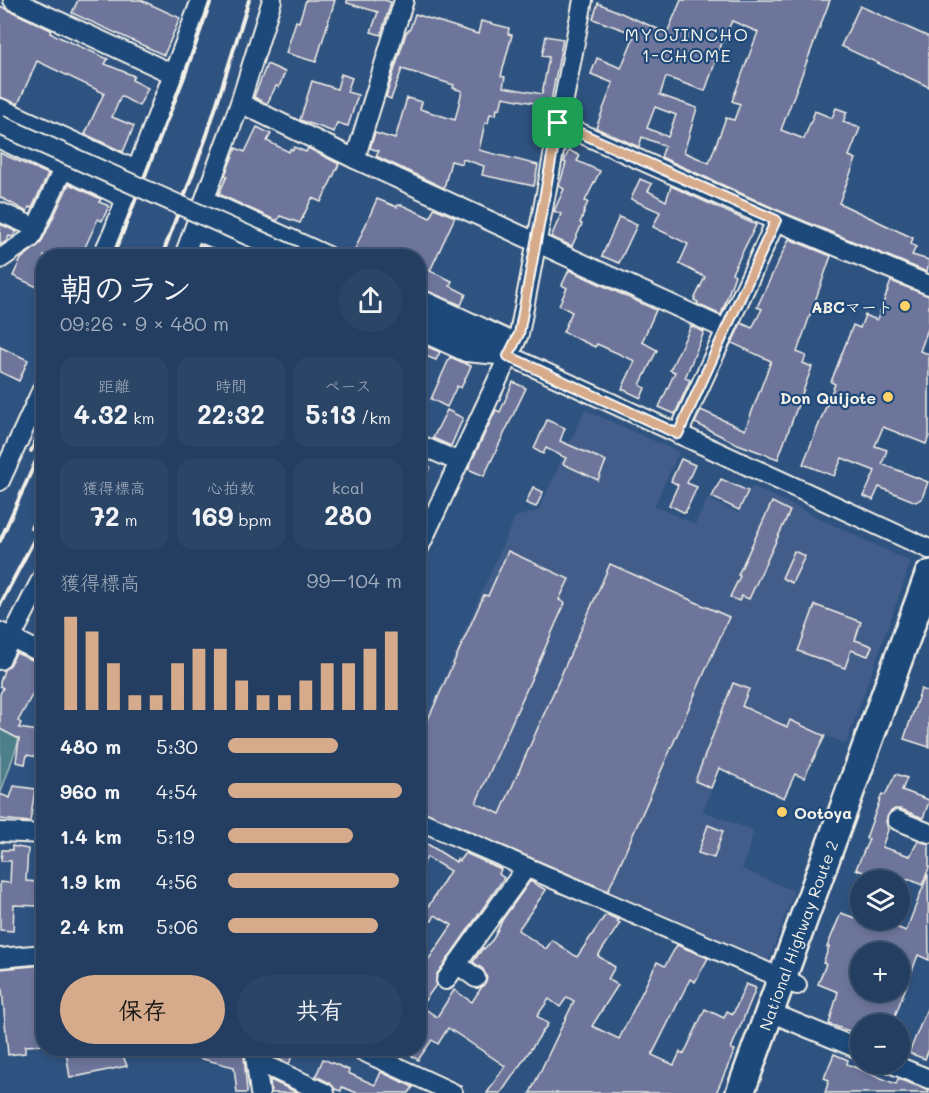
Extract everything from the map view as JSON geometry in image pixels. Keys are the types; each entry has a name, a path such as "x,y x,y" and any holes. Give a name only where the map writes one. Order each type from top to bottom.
{"highway":[{"name":"National Highway Route 2","path":"757,1093 784,1018 789,981 929,575"},
{"name":"National Highway Route 2","path":"740,1093 789,981 929,622"}],"street":[{"path":"13,0 173,74"},
{"path":"105,249 201,0"},
{"path":"187,249 240,104 272,0"},
{"path":"355,159 404,0"},
{"path":"426,533 519,334 583,0"},
{"path":"240,104 725,329"},
{"path":"0,108 136,170"},
{"path":"558,123 929,285"},
{"path":"0,125 278,249"},
{"path":"0,139 125,198"},
{"path":"0,259 31,238 63,169"},
{"path":"205,200 313,249"},
{"path":"0,212 36,228"},
{"path":"678,434 776,220"},
{"path":"194,230 240,249"},
{"path":"426,302 678,434 929,549"},
{"path":"426,317 512,349"},
{"path":"426,334 466,352 512,349"},
{"path":"0,481 36,402"},
{"path":"426,448 459,462"},
{"path":"0,660 6,635 36,587"},
{"path":"6,635 36,650"},
{"path":"897,820 929,833"},
{"path":"426,824 789,981"},
{"path":"0,831 36,833"},
{"path":"446,980 526,868"},
{"path":"0,958 36,955"},
{"path":"457,964 476,978"},
{"path":"784,1018 850,1045"},
{"path":"255,1056 260,1093"},
{"path":"257,1056 325,1093"},
{"path":"373,1056 453,1093"},
{"path":"910,1071 929,1079"}],"shaded area":[{"path":"585,410 679,452 654,506 695,524 708,499 739,513 752,486 911,562 846,744 789,719 785,725 754,710 734,754 727,751 703,811 754,831 742,869 794,891 767,966 426,817 426,719 515,517 538,511"}],"green space":[{"path":"0,726 20,737 0,795"}],"building":[{"path":"78,0 141,0 180,18 164,55 72,13"},
{"path":"306,0 335,0 316,62 286,53 296,21 299,22"},
{"path":"347,0 391,2 381,35 371,32 378,12 347,3"},
{"path":"681,0 830,0 781,130 804,139 815,111 832,118 836,108 847,112 843,122 860,128 849,156 856,159 839,203 913,238 911,244 916,247 912,255 929,260 927,272 780,211 661,157 665,146 642,137 639,147 596,128 613,83 591,74 597,58 621,68 635,34 593,19 598,3 667,33","holes":["732,21 758,32 732,101 740,104 734,120 726,118 709,163 684,152 697,108 660,95 666,77 705,91 716,60 714,60","655,107 676,115 668,137 647,128"]},
{"path":"0,6 51,30 50,33 108,59 105,64 134,76 132,80 148,88 139,106 121,96 112,117 134,126 123,152 85,134 104,93 37,61 18,104 0,97"},
{"path":"860,6 929,37 929,87 841,46"},
{"path":"415,14 478,34 481,21 509,28 508,34 512,35 501,76 505,77 503,87 542,94 549,57 542,56 546,36 563,39 550,106 503,97 496,115 490,114 488,123 485,123 479,150 538,165 534,186 482,175 484,166 463,159 462,164 451,161 444,188 376,156 379,151 370,148 375,133 395,139 407,98 422,102 420,109 455,120 462,91 453,88 454,85 402,69 391,99 386,97 406,33 410,29"},
{"path":"267,64 285,72 279,87 276,86 267,104 254,97"},
{"path":"341,74 352,78 347,92 358,95 348,126 337,123 334,132 300,120 312,81 337,89"},
{"path":"257,127 271,134 267,141 289,152 294,147 306,152 308,148 339,164 321,202 312,198 300,223 280,216 277,221 219,194 236,148 245,152"},
{"path":"569,150 580,156 577,161 600,171 585,201 588,202 580,223 582,224 572,246 551,237 561,214 554,211 564,189 559,186"},
{"path":"0,153 48,174 32,208 29,207 27,212 0,197"},
{"path":"640,179 652,184 648,191 666,201 671,186 756,225 732,273 735,275 721,315 697,304 698,302 694,300 705,277 679,264 688,244 653,227 660,212 631,199"},
{"path":"69,184 101,199 99,202 109,206 102,221 98,219 84,249 36,249 36,286 13,276 21,259 41,243"},
{"path":"377,199 397,207 402,205 430,218 434,208 455,217 430,271 452,281 450,286 466,294 461,305 426,290 426,249 355,249"},
{"path":"619,217 637,225 619,263 602,256"},
{"path":"0,224 17,232 0,245"},
{"path":"789,239 831,256 797,352 806,356 803,363 812,367 778,459 735,443 695,423 701,410 745,430 771,361 732,343 741,323 752,328 762,309 757,307"},
{"path":"200,245 211,249 199,249"},
{"path":"569,270 656,310 642,342 657,350 640,385 645,388 641,398 622,389 635,361 597,344 595,347 563,332 572,312 559,305 567,288 562,285"},
{"path":"891,281 929,296 929,326 920,351 929,354 929,436 926,444 883,427 875,446 887,450 882,464 928,482 922,498 916,502 879,487 873,500 864,496 875,471 842,458 834,476 803,464 835,384 831,382 853,325 860,328 865,315 877,320"},
{"path":"691,326 704,332 685,378 690,380 675,414 659,407 675,372 670,370"},
{"path":"426,346 440,352 436,360 426,356"},
{"path":"0,347 28,360 19,381 0,372"},
{"path":"450,357 471,366 461,388 457,386 447,407 431,399"},
{"path":"513,382 526,388 484,476 468,469 496,410 500,412"},
{"path":"447,410 463,418 451,446 433,438"},
{"path":"547,420 565,428 560,441 606,461 598,480 563,464 566,458 546,448 543,454 534,449"},
{"path":"681,459 695,465 687,483 697,487 685,513 669,505 678,485 671,481"},
{"path":"721,479 748,491 739,510 712,497"},
{"path":"533,487 543,492 536,507 526,503"},
{"path":"772,502 790,511 749,599 742,596 739,601 730,597"},
{"path":"508,551 569,579 559,600 565,603 476,803 500,814 610,564 729,617 608,891 426,812 426,724 484,595 488,596"},
{"path":"794,551 805,556 792,583 782,578"},
{"path":"815,605 861,622 855,640 872,646 868,656 851,650 845,668 798,651"},
{"path":"16,653 36,662 36,688 18,721 21,723 19,728 36,731 36,757 27,755 25,764 16,762 19,739 0,729 0,694 3,688 0,682 4,670 10,665"},
{"path":"733,683 749,689 742,706 787,727 790,720 825,736 804,778 795,774 784,798 719,768 711,788 695,781"},
{"path":"921,689 929,692 929,747 904,739"},
{"path":"896,774 907,778 902,790 929,800 923,818 901,809 890,812 886,821 888,830 882,847 910,856 918,841 929,844 929,868 922,885 910,880 910,870 856,869 869,839 866,838 882,794 885,795"},
{"path":"14,786 35,789 30,822 0,819 0,794 10,798"},
{"path":"708,825 723,831 714,858 698,853"},
{"path":"426,843 456,862 465,853 499,868 501,869 499,874 504,878 437,974 436,985 426,999 426,963 452,925 435,915 432,921 426,919 426,910 450,871 427,857 426,859"},
{"path":"12,846 28,849 26,881 36,882 36,906 14,905 13,931 0,930 0,882 10,883 11,861 1,861 2,850 12,850"},
{"path":"928,874 929,960 918,955 910,976 910,942 850,942 850,1002 900,1002 896,1014 850,1014 850,1031 829,1024 838,992 818,984 826,964 823,963 829,947 827,947 841,913 850,916 850,930 910,930 910,921"},
{"path":"530,881 546,890 518,930 546,949 552,940 577,957 604,917 607,915 619,920 617,922 620,923 598,956 615,967 608,979 618,985 592,1026 619,1039 657,962 665,966 677,945 708,958 695,982 690,979 652,1055 674,1065 680,1052 684,1054 705,1009 724,1018 727,1011 733,1014 746,984 756,988 731,1049 735,1050 716,1093 530,1093 574,1001 567,997 560,1007 549,999 537,1016 548,1024 501,1093 487,1093 505,1066 448,1028 438,1044 432,1040 426,1049 426,1009 437,1017 454,990 472,1002 487,979 483,969 473,962 493,939 503,919"},
{"path":"36,966 36,1045 25,1046 25,1053 8,1055 2,989 0,989 0,969"},
{"path":"929,1004 929,1049 925,1059 910,1053"},
{"path":"834,1054 848,1060 850,1074 872,1074 896,1084 898,1079 929,1090 929,1093 825,1093 829,1080 824,1078"},
{"path":"67,1056 123,1056 127,1066 70,1078"},
{"path":"191,1056 244,1056 247,1093 237,1093 234,1067"},
{"path":"272,1056 292,1056 289,1064"},
{"path":"323,1059 375,1085 381,1072 413,1087 409,1093 357,1093 342,1087 341,1091 316,1076"},
{"path":"270,1080 298,1093 271,1093"}],"railway":[{"path":"116,249 184,77 211,0"},
{"path":"165,249 207,135 249,0"},
{"path":"31,451 36,440"},
{"path":"0,541 36,461"},
{"path":"31,528 36,519"},
{"path":"0,605 36,536"}],"place":[{"name":"ABCマート","path":"905,306"},
{"name":"Don Quijote","path":"888,397"},
{"name":"Ootoya","path":"782,812"}],"district":[{"name":"MYOJINCHO 1-CHOME","path":"687,44"}],"route":[{"path":"558,123 776,220 678,434 508,356 519,334 558,123"}]}
